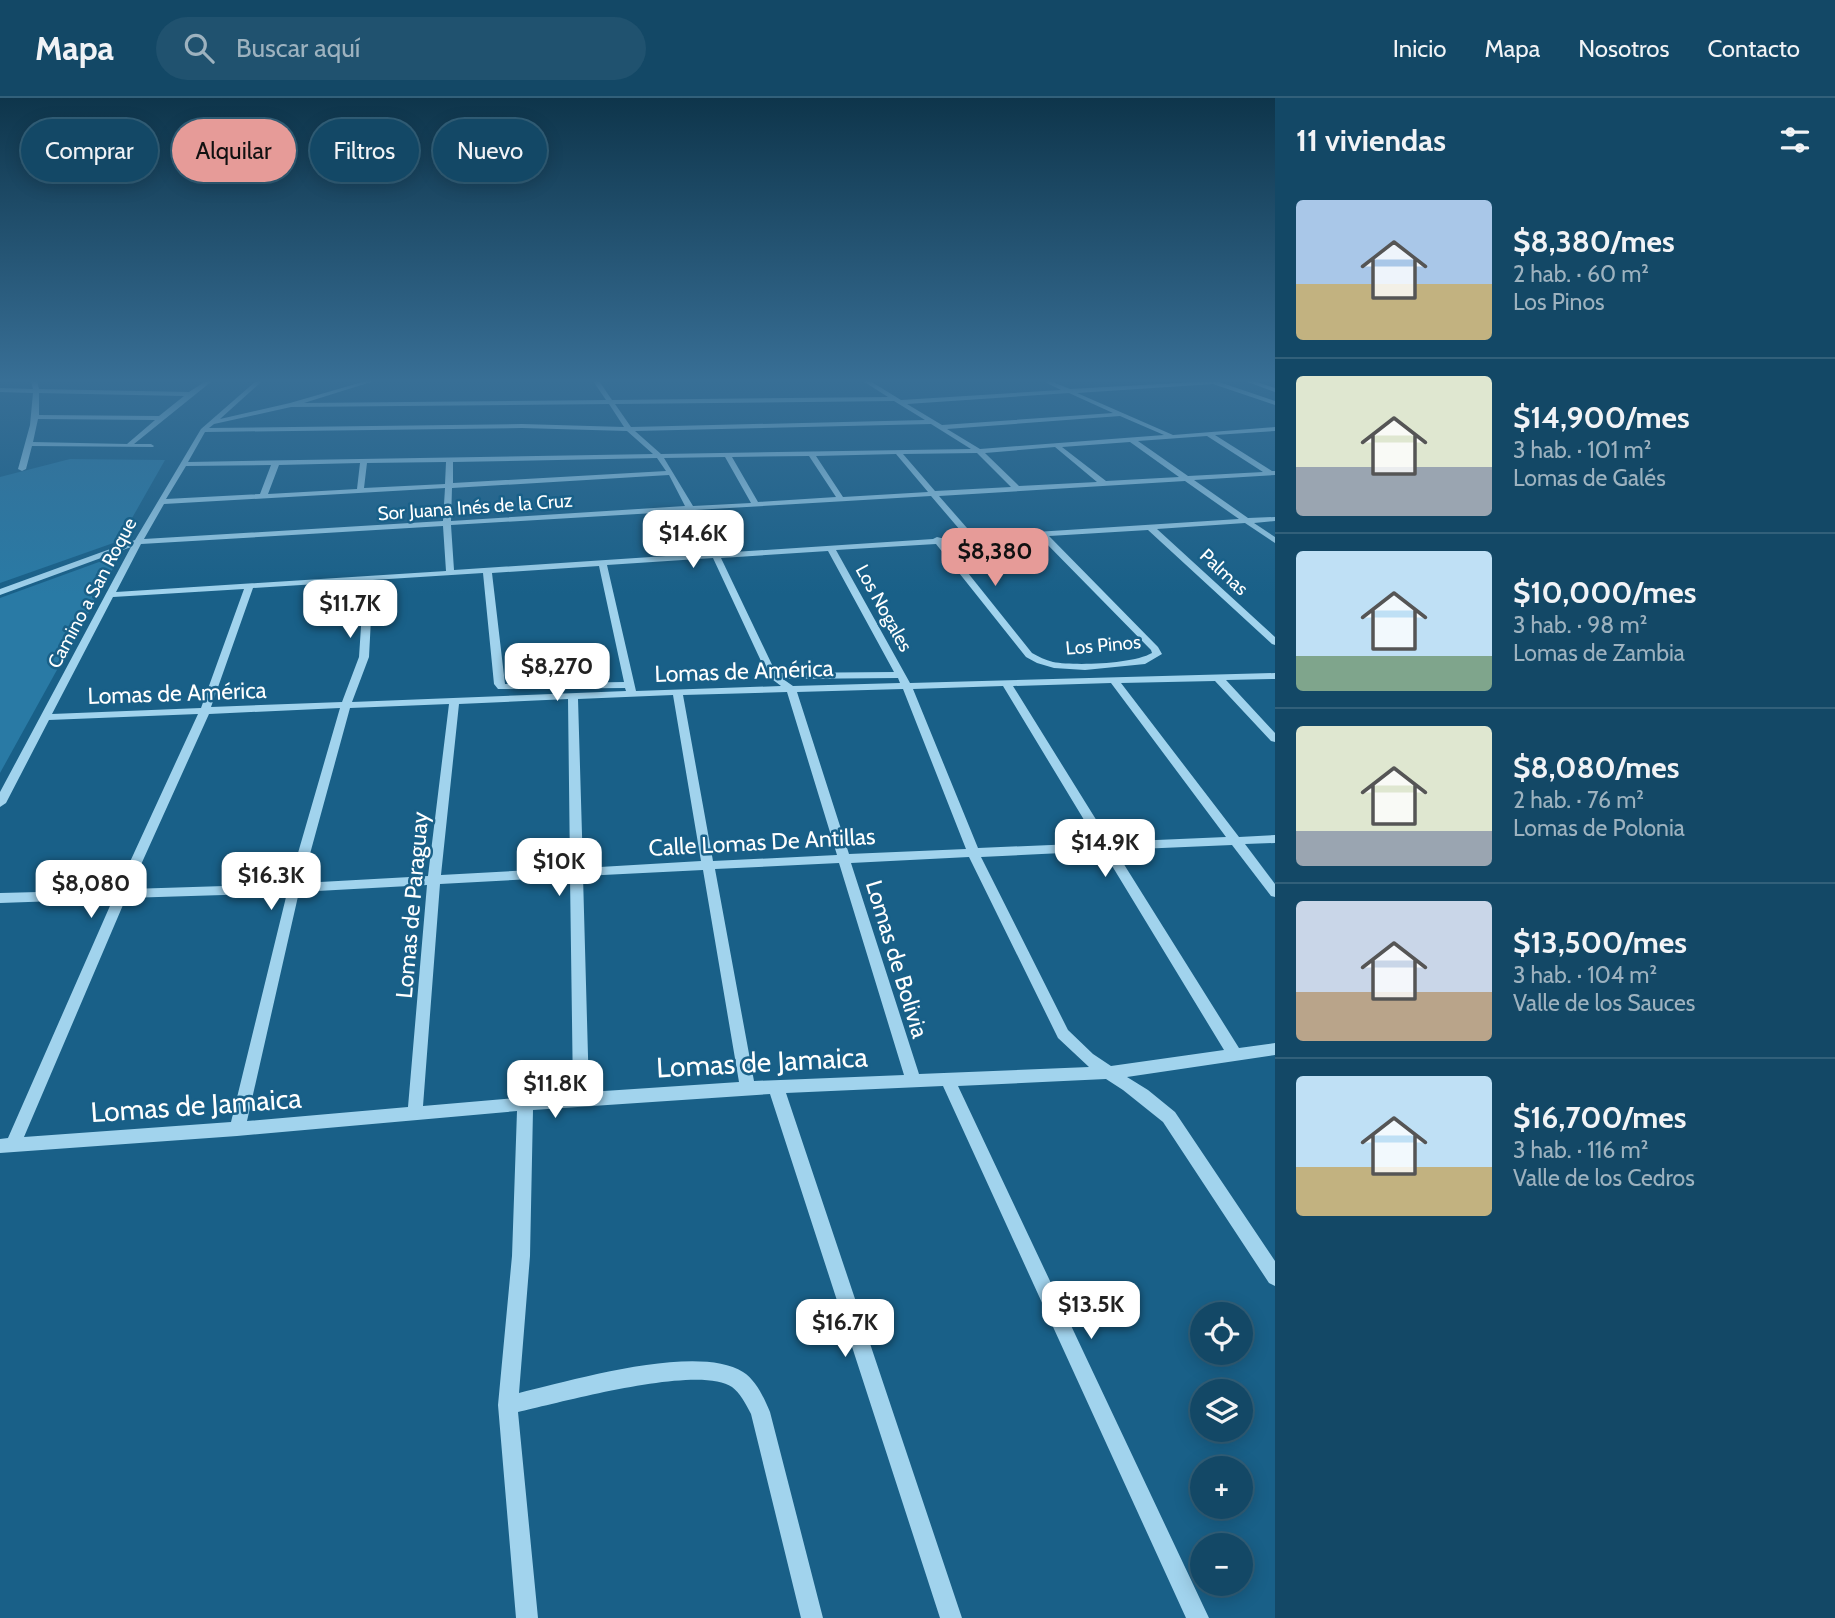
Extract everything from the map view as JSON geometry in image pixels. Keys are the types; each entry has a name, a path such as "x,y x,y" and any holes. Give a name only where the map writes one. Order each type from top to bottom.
{"street":[{"path":"22,469 27,452"},
{"name":"Camino a San Roque","path":"0,803 138,542 191,452"},
{"path":"654,452 671,473 715,554 773,676 791,690"},
{"path":"184,464 941,452"},
{"path":"980,452 1017,489"},
{"path":"1064,452 1105,484"},
{"path":"1149,452 1275,541"},
{"path":"1238,452 1272,473"},
{"path":"898,453 971,537"},
{"path":"811,454 841,500"},
{"path":"727,455 756,505"},
{"path":"450,460 447,524 450,572"},
{"path":"360,491 364,461"},
{"path":"263,496 276,462"},
{"path":"161,502 671,473"},
{"name":"Sor Juana Inés de la Cruz","path":"138,542 1272,473"},
{"path":"110,595 1275,519"},
{"name":"Palmas","path":"1149,526 1275,642"},
{"name":"Los Pinos","path":"937,539 1029,655 1038,662 1063,667 1145,661 1157,654 1042,534"},
{"path":"0,592 138,542"},
{"name":"Los Nogales","path":"830,547 905,680 974,854 1063,1034 1077,1051 1151,1098 1169,1117 1275,1277"},
{"path":"487,569 499,684 511,689 631,689 602,562"},
{"path":"237,1129 294,888 346,705 364,657 369,578"},
{"path":"7,1145 205,710 249,586"},
{"path":"773,676 905,680"},
{"name":"Lomas de América","path":"46,717 573,696 631,689 677,692 791,690 905,680 1006,683 1275,676"},
{"path":"1218,678 1275,739"},
{"path":"1114,681 1275,893"},
{"path":"1006,683 1105,848 1235,1055"},
{"name":"Lomas de Bolivia","path":"791,690 913,1081"},
{"path":"677,692 748,1088"},
{"path":"573,696 582,1099"},
{"name":"Lomas de Paraguay","path":"415,1112 434,880 454,701"},
{"name":"Calle Lomas De Antillas","path":"0,898 294,888 708,865 1275,839"},
{"name":"Lomas de Jamaica","path":"7,1145 748,1088 1108,1073 1275,1049"},
{"path":"948,1080 1198,1618"},
{"path":"776,1087 951,1618"},
{"path":"525,1104 521,1256 508,1405 527,1618"},
{"path":"508,1405 674,1370 711,1370 734,1378 750,1393 760,1412 812,1618"}],"shaded area":[{"path":"70,459 165,460 119,541 0,583 0,477"},
{"path":"121,554 0,773 0,598"}]}
